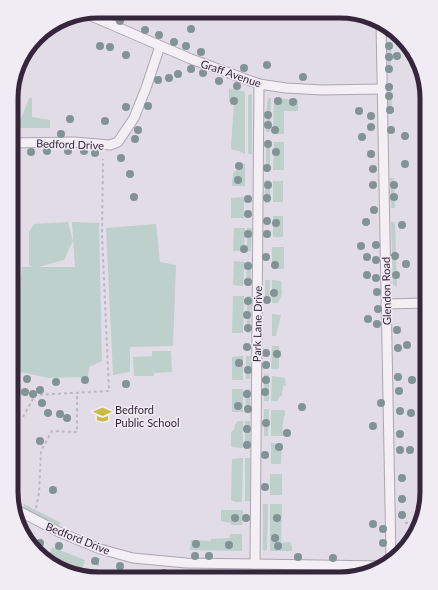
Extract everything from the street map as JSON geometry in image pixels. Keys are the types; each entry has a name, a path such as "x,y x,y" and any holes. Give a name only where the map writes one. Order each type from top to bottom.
{"street":[{"name":"Graff Avenue","path":"96,18 160,46 259,84 286,88 322,90 382,89"},
{"name":"Glendon Road","path":"381,30 391,553"},
{"name":"Bedford Drive","path":"18,143 74,142 110,145 118,142 134,118 160,46"},
{"name":"Park Lane Drive","path":"255,564 259,84"},
{"path":"386,304 420,303"},
{"name":"Bedford Drive","path":"21,512 59,532 100,549 133,558 186,563 370,566"}],"path":[{"path":"23,417 35,395 109,391 102,235 102,159"},
{"path":"36,508 39,493 41,451 52,432 76,432 77,393"},
{"path":"405,523 414,523"},
{"path":"97,572 100,549"}],"shaded area":[{"path":"387,42 391,42 391,73 388,73"},
{"path":"388,83 391,83 392,113 388,113"},
{"path":"229,88 245,92 245,154 232,150 231,147 234,102 229,101"},
{"path":"252,94 252,154 248,154 248,95"},
{"path":"29,98 32,98 32,117 50,120 50,128 19,128 19,124"},
{"path":"269,98 271,98 270,132 266,132 267,102"},
{"path":"274,98 298,100 298,111 284,111 284,134 273,134"},
{"path":"266,140 270,140 270,169 266,169"},
{"path":"274,142 284,142 284,170 273,170"},
{"path":"238,164 245,164 245,186 232,186 233,173 237,170"},
{"path":"390,178 394,178 395,208 391,208"},
{"path":"265,180 270,180 270,203 265,203"},
{"path":"273,181 283,181 283,202 273,202"},
{"path":"244,197 244,218 231,218 231,198"},
{"path":"273,216 283,216 283,237 273,237"},
{"path":"68,222 73,241 64,260 38,267 75,267 72,222 99,223 102,361 89,367 88,377 48,378 18,371 18,308 22,267 32,267 29,265 29,232 34,224"},
{"path":"391,222 395,222 397,286 393,284"},
{"path":"156,224 160,262 176,265 173,346 130,347 130,372 113,375 106,228"},
{"path":"234,228 245,228 244,251 233,251"},
{"path":"247,228 252,228 251,251 247,251"},
{"path":"272,247 284,247 284,269 272,269"},
{"path":"234,261 245,262 243,286 233,285"},
{"path":"247,261 251,262 251,286 246,286"},
{"path":"265,280 270,280 269,302 265,302"},
{"path":"272,280 281,281 282,294 278,303 272,303"},
{"path":"233,296 244,296 243,333 232,333"},
{"path":"247,296 251,296 250,333 247,333"},
{"path":"272,314 281,315 276,336 272,336"},
{"path":"272,346 279,346 279,369 271,369"},
{"path":"152,351 171,351 172,372 154,373 154,376 134,376 133,357 152,356"},
{"path":"243,356 243,380 232,380 232,357"},
{"path":"246,356 251,356 250,379 246,379"},
{"path":"264,374 269,375 269,401 264,401"},
{"path":"272,376 285,378 286,386 283,386 282,396 279,397 278,401 271,401"},
{"path":"232,389 243,389 243,412 232,412"},
{"path":"246,389 250,389 250,412 245,412"},
{"path":"264,409 269,409 268,436 264,436"},
{"path":"271,410 285,410 282,431 288,432 288,436 271,436"},
{"path":"238,421 243,421 243,448 231,447 231,432 234,430 235,424"},
{"path":"245,421 250,421 250,448 245,448"},
{"path":"271,443 282,444 281,464 271,464"},
{"path":"243,458 242,502 235,502 231,500 232,459"},
{"path":"245,458 250,458 250,501 245,501"},
{"path":"270,474 282,474 282,495 270,495"},
{"path":"24,504 61,523 57,526 23,508"},
{"path":"263,504 268,504 267,550 263,551"},
{"path":"270,504 282,504 281,543 290,542 292,551 270,551"},
{"path":"221,510 243,510 242,525 231,525 231,523 221,521"},
{"path":"230,534 242,534 242,551 190,550 191,540 211,541 211,539 230,538"},
{"path":"52,547 85,560 82,570 63,564 49,555"}],"place":[{"name":"Bedford Public School","path":"102,415"}]}
